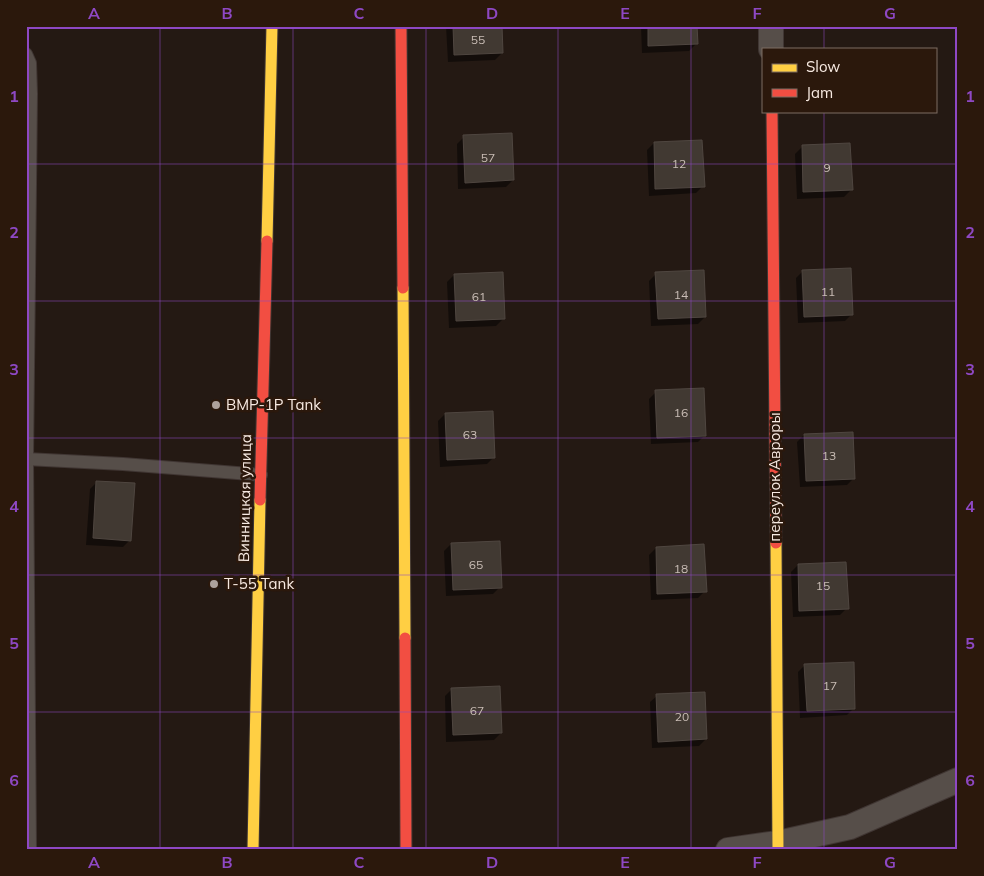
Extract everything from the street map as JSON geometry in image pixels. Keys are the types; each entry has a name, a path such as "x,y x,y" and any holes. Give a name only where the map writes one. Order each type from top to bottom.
{"street":[{"name":"Винницкая улица","path":"253,850 272,26"},
{"path":"401,26 406,850"},
{"path":"771,26 771,48"},
{"name":"переулок Авроры","path":"772,112 778,846"},
{"path":"728,850 778,846 850,827 958,780"}],"lane":[{"path":"26,54 30,63 31,94 28,168 27,459 30,850"},
{"path":"27,459 123,464 261,475"}],"building":[{"path":"453,26 502,26 503,53 454,55"},
{"path":"648,26 697,26 698,44 648,46"},
{"path":"512,133 514,180 465,183 463,135"},
{"path":"702,140 705,187 655,189 654,142"},
{"path":"850,143 853,190 803,192 802,145"},
{"path":"851,268 853,315 804,317 802,270"},
{"path":"704,270 706,317 658,319 655,272"},
{"path":"503,272 505,319 456,321 454,274"},
{"path":"704,388 706,436 657,438 655,390"},
{"path":"493,411 495,458 447,460 445,413"},
{"path":"853,432 855,479 806,481 804,434"},
{"path":"96,481 135,483 131,541 93,538"},
{"path":"500,541 502,588 453,590 451,543"},
{"path":"704,544 707,592 657,594 656,547"},
{"path":"846,562 849,609 799,611 798,564"},
{"path":"854,662 855,709 807,711 804,664"},
{"path":"500,686 502,733 453,735 451,688"},
{"path":"705,692 707,739 658,742 656,694"}],"traffic: slow":[{"path":"267,241 272,26"},
{"path":"403,288 405,638"},
{"path":"253,850 260,500"},
{"path":"776,543 778,850"}],"traffic: jam":[{"path":"401,26 403,288"},
{"path":"772,112 776,543"},
{"path":"260,500 267,241"},
{"path":"405,638 406,850"}],"place":[{"name":"BMP-1P Tank","path":"216,405"},
{"name":"T-55 Tank","path":"214,584"}]}
